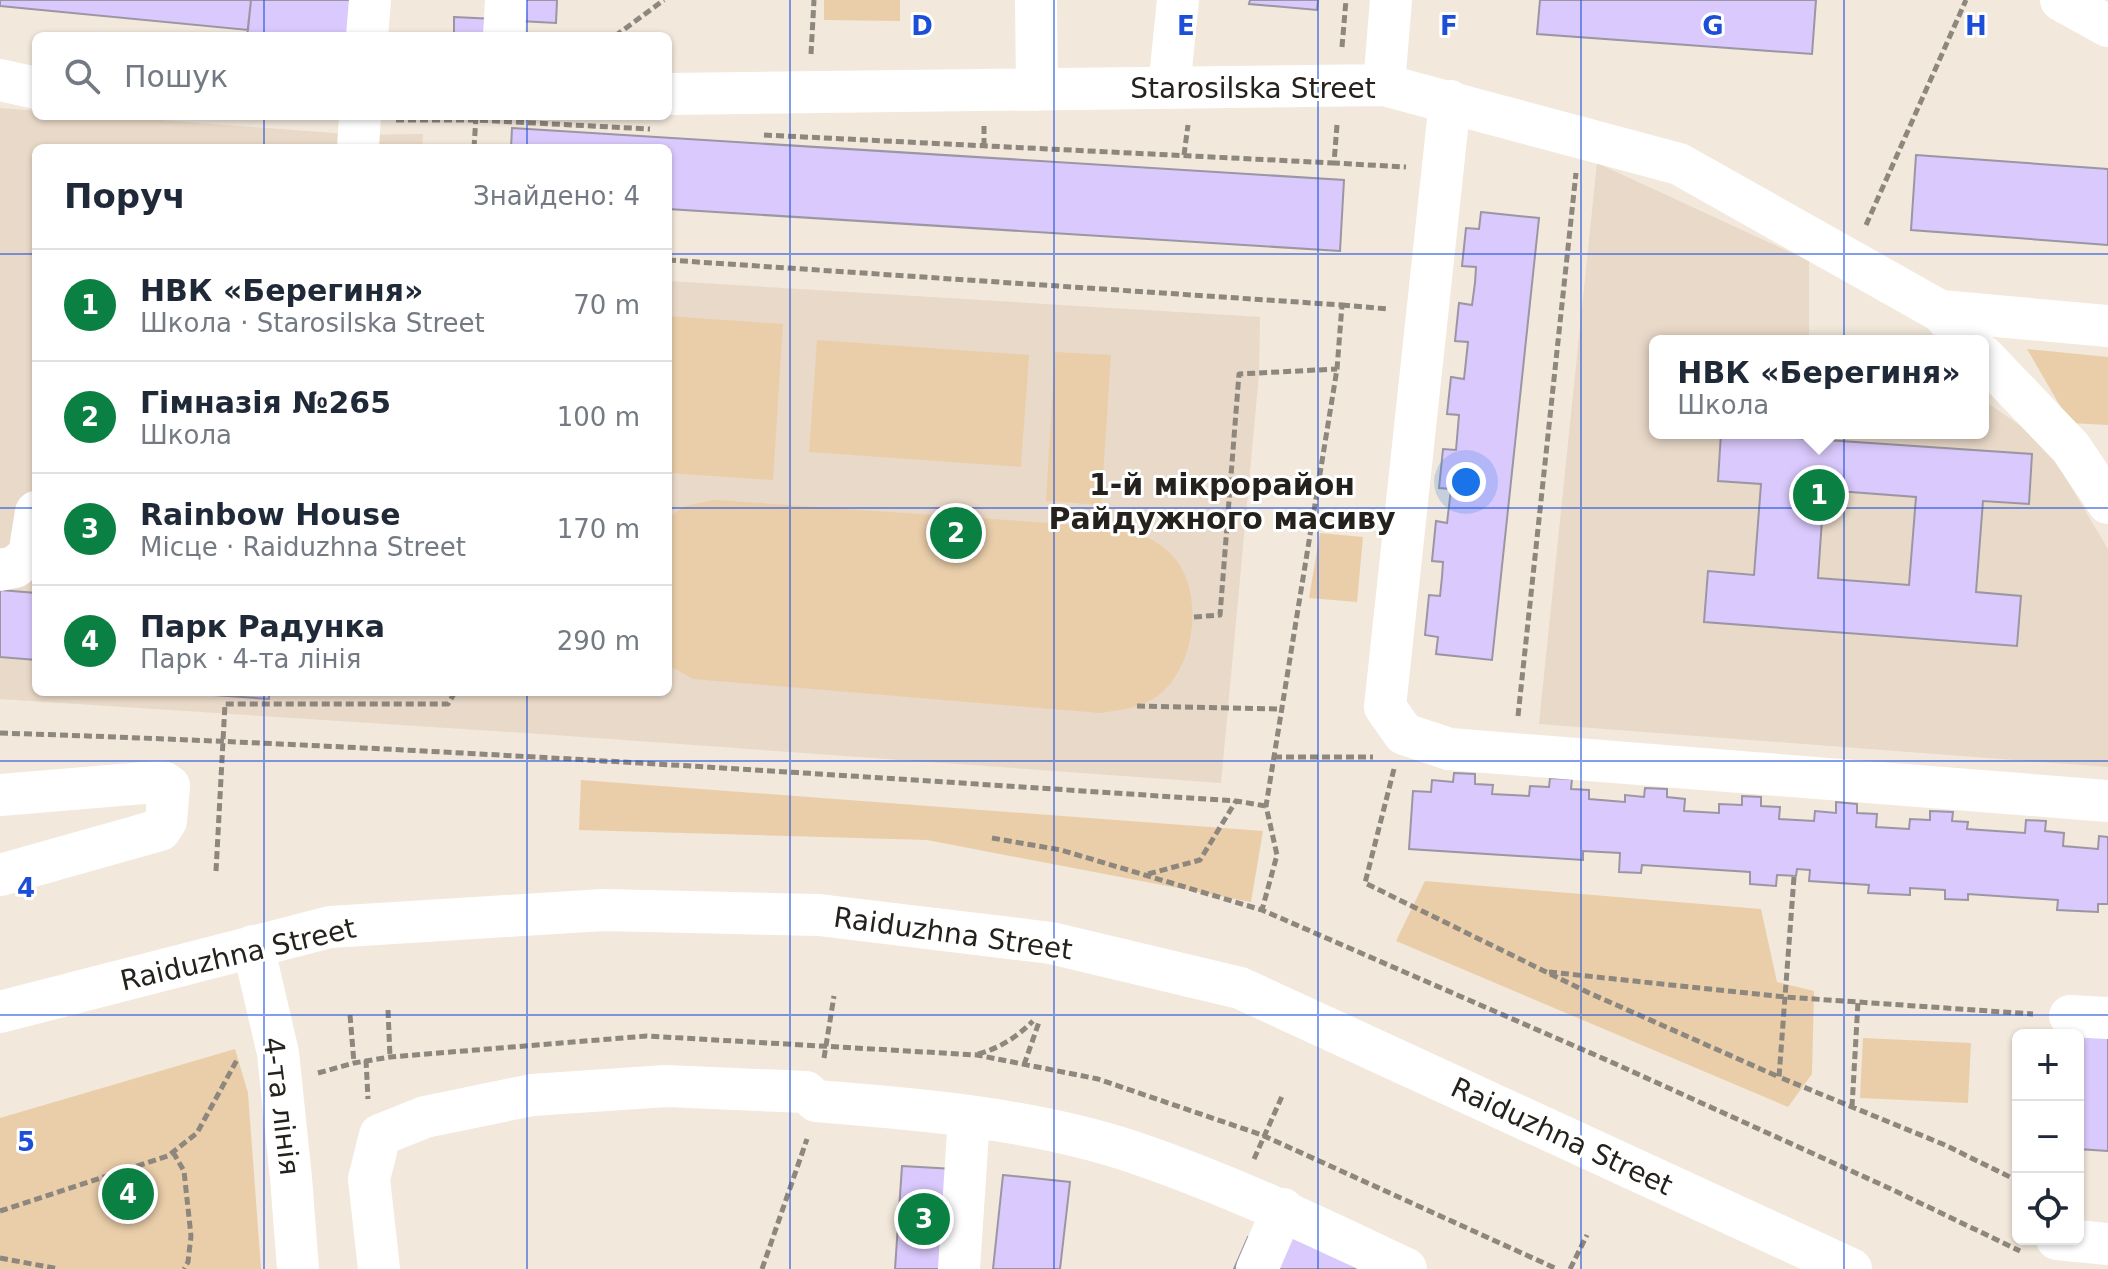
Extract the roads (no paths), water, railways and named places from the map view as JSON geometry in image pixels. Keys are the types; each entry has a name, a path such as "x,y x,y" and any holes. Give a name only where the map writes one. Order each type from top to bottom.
{"street":[{"path":"367,32 370,0"},
{"path":"504,32 506,0"},
{"path":"1036,0 1037,90"},
{"path":"1169,88 1178,0"},
{"path":"1384,85 1391,0"},
{"path":"2061,0 2108,26"},
{"path":"0,80 32,87"},
{"name":"Starosilska Street","path":"672,112 1037,90 1384,85 1679,164 1940,311 1963,335"},
{"path":"1450,101 1385,707 1401,746 2108,801"},
{"path":"358,144 360,120"},
{"path":"1940,311 2108,326"},
{"path":"1989,362 2071,448 2108,503"},
{"path":"0,570 15,567 29,555 32,537"},
{"path":"0,795 155,782 169,786 166,821 160,830 0,875"},
{"name":"Raiduzhna Street","path":"0,1012 330,927 603,910 819,915 1051,943 1240,988 1851,1269"},
{"name":"4-та лінія","path":"253,946 278,1053 298,1269"},
{"path":"379,1269 369,1179 380,1135 425,1117 532,1095 666,1086 806,1092 816,1101 907,1108 1033,1127 1131,1151 1283,1209 1406,1269"},
{"path":"959,1269 969,1117"},
{"path":"1257,1269 1283,1209"},
{"path":"2044,1247 2108,1244"}],"place":[{"name":"НВК «Берегиня»","path":"1819,495"},
{"name":"Гімназія №265","path":"956,533"},
{"name":"Парк Радунка","path":"128,1194"},
{"name":"Rainbow House","path":"924,1219"}],"district":[{"name":"1-й мікрорайон Райдужного масиву","path":"1222,502"}]}
